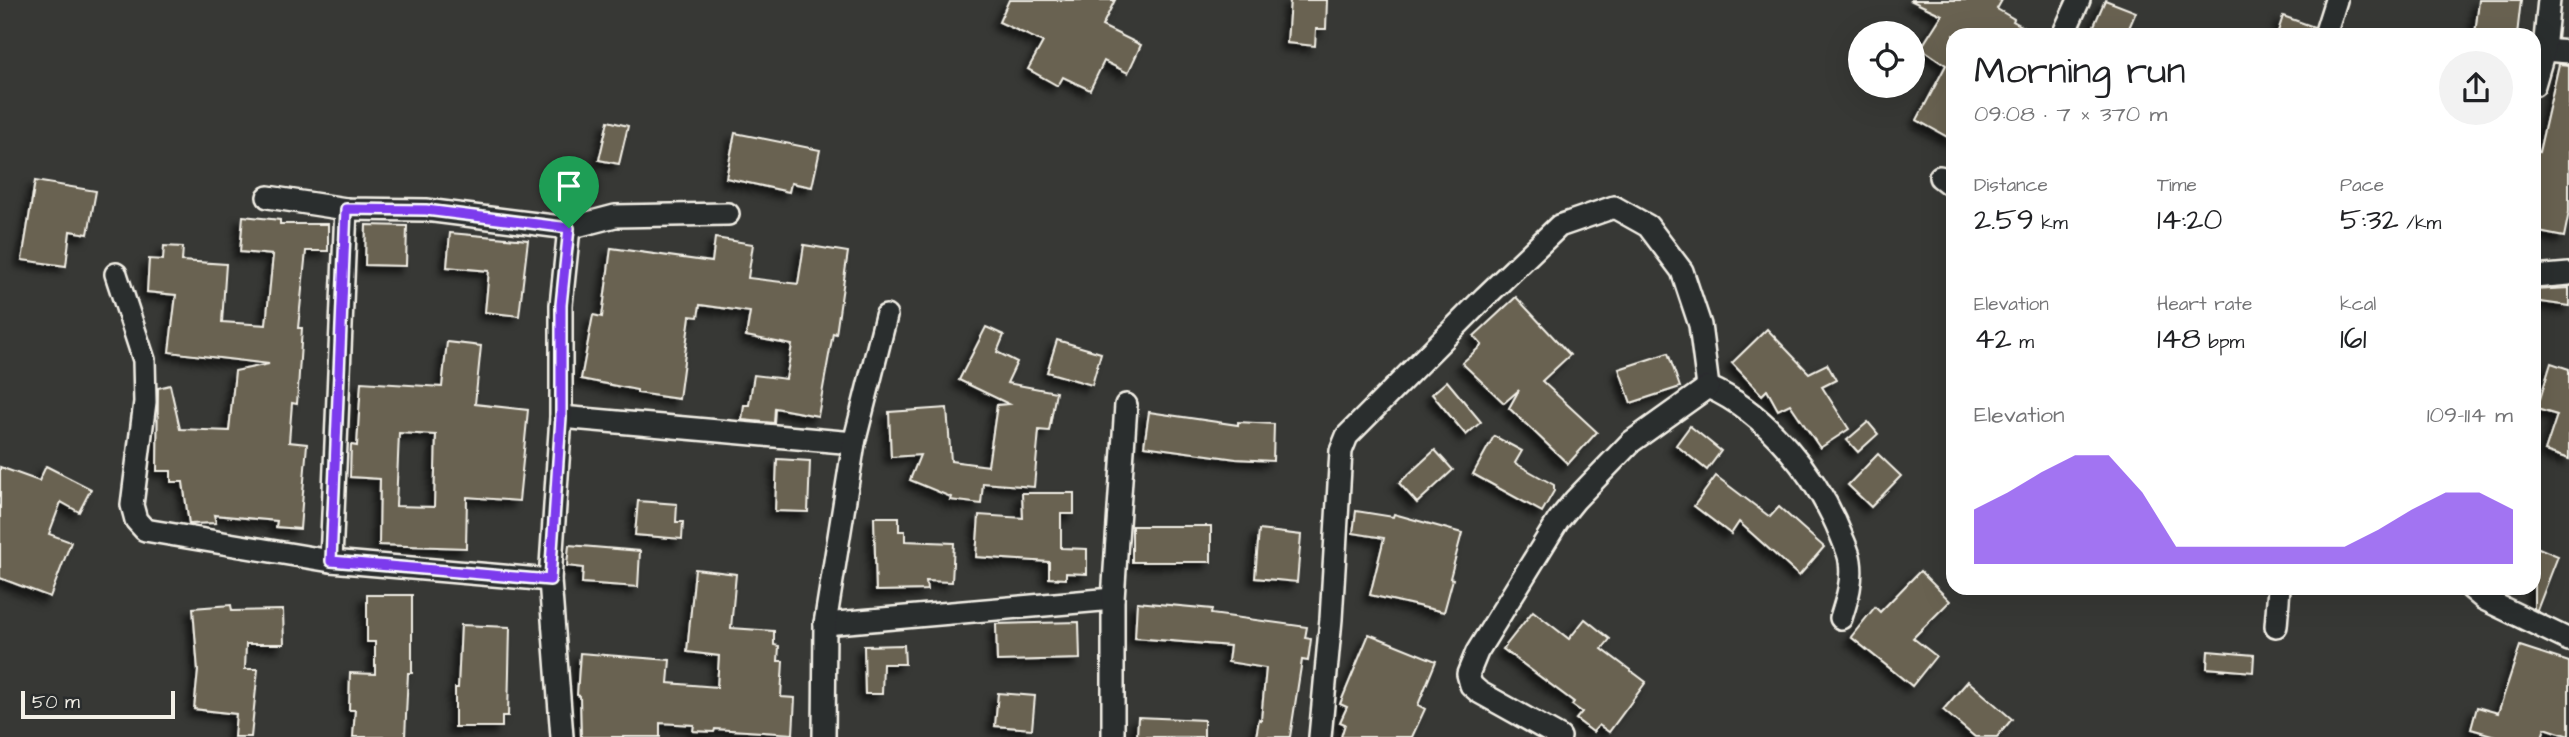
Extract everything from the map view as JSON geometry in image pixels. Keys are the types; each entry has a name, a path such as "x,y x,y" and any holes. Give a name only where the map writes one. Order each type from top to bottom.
{"street":[{"path":"2066,28 2080,0"},
{"path":"2327,28 2336,0"},
{"path":"2541,58 2549,0"},
{"path":"2543,50 2569,52"},
{"path":"268,197 346,209 426,210 569,228 615,216 729,214"},
{"path":"1320,737 1331,619 1341,451 1347,436 1559,226 1614,208 1648,226 1682,271 1700,325 1708,387"},
{"path":"331,561 346,209"},
{"path":"562,737 550,580 561,417 561,305 569,228"},
{"path":"116,274 144,360 145,402 132,505 136,520 145,530 331,561 550,580"},
{"path":"2541,276 2569,274"},
{"path":"824,737 825,624 854,443 886,316"},
{"path":"1708,387 1727,396 1756,417 1778,438 1809,478 1832,514 1850,560 1851,587 1841,618"},
{"path":"1560,737 1471,685 1468,674 1477,652 1558,521 1575,500 1631,442 1708,387"},
{"path":"1113,737 1113,599 1126,405"},
{"path":"561,417 854,443"},
{"path":"2276,626 2278,595"},
{"path":"2479,595 2569,640"},
{"path":"825,624 1113,599"}],"building":[{"path":"1009,0 1115,0 1102,26 1141,45 1128,73 1104,61 1090,90 1063,77 1058,86 1028,69 1043,42 999,22"},
{"path":"1290,0 1327,0 1326,29 1316,29 1315,46 1287,43"},
{"path":"1910,0 2002,0 1997,9 2026,28 1946,28 1946,65 1925,51 1925,42 1942,15"},
{"path":"2105,0 2136,12 2129,28 2093,28"},
{"path":"2479,0 2521,0 2518,28 2476,28"},
{"path":"2283,16 2314,27 2314,28 2279,28"},
{"path":"2559,64 2569,65 2569,212 2564,237 2541,232 2541,143"},
{"path":"1946,65 1946,136 1917,120"},
{"path":"608,121 628,126 619,164 599,160"},
{"path":"735,133 820,150 812,187 791,183 789,192 726,178"},
{"path":"35,181 96,191 88,234 70,231 66,266 22,260"},
{"path":"243,216 280,220 280,224 328,224 328,251 306,251 298,328 302,328 297,404 292,403 289,442 307,444 300,529 276,527 277,521 214,515 216,523 189,524 183,482 171,482 171,471 157,471 158,388 170,385 180,429 229,431 235,371 269,364 169,352 176,295 147,292 149,259 163,260 164,246 183,247 182,261 226,264 222,322 266,325 273,255 240,252"},
{"path":"366,225 407,226 406,266 365,265"},
{"path":"450,233 528,240 519,316 485,312 489,271 447,267"},
{"path":"715,238 753,244 748,278 798,284 804,245 848,252 836,334 833,333 818,416 775,408 774,423 742,420 744,405 749,405 754,375 786,379 792,345 746,336 750,312 700,305 698,317 690,316 679,399 637,393 637,390 581,379 593,315 602,317 611,248 712,262"},
{"path":"2569,288 2569,306 2541,302 2541,290"},
{"path":"1516,297 1570,355 1542,381 1597,432 1568,464 1509,408 1519,390 1504,403 1462,363 1482,345 1474,336"},
{"path":"986,327 1004,335 997,352 1017,362 1007,383 1056,392 1049,431 1039,430 1034,487 983,483 981,504 950,500 951,497 910,480 920,455 891,457 889,412 947,408 951,461 988,466 997,405 1009,404 959,380"},
{"path":"1767,329 1809,373 1827,364 1836,380 1822,387 1849,429 1820,448 1790,404 1778,410 1767,390 1762,395 1732,363"},
{"path":"1057,340 1101,353 1092,385 1047,372"},
{"path":"447,342 481,346 475,404 528,410 519,501 467,497 466,548 379,545 380,479 350,477 351,445 357,446 361,382 442,387","holes":["399,433 436,435 434,507 396,506"]},
{"path":"1668,353 1680,387 1631,403 1619,369"},
{"path":"2551,363 2569,369 2569,459 2545,451 2557,415 2541,410 2541,396"},
{"path":"1447,381 1481,422 1466,435 1432,394"},
{"path":"1149,412 1238,425 1238,422 1274,424 1273,461 1236,459 1144,446"},
{"path":"1868,422 1878,434 1858,452 1847,440"},
{"path":"1690,426 1721,451 1707,470 1676,445"},
{"path":"1494,436 1522,451 1515,463 1554,485 1554,491 1542,512 1473,474"},
{"path":"1435,450 1453,470 1417,503 1399,483"},
{"path":"1878,454 1901,476 1871,507 1848,485"},
{"path":"777,459 810,461 808,512 775,511"},
{"path":"46,466 91,489 79,512 61,502 49,534 71,542 50,597 0,578 0,467 39,481"},
{"path":"1716,476 1770,517 1779,507 1824,547 1799,576 1739,522 1731,534 1694,506"},
{"path":"1022,493 1074,493 1074,514 1061,514 1061,548 1087,549 1087,574 1066,573 1066,579 1049,578 1049,562 976,557 979,515 1023,518"},
{"path":"638,501 677,504 676,522 683,522 682,539 635,535"},
{"path":"1356,511 1393,517 1394,514 1462,533 1444,612 1370,595 1384,538 1353,533"},
{"path":"874,517 899,517 899,531 905,531 905,541 954,543 952,582 926,581 927,590 876,591"},
{"path":"1132,526 1211,526 1211,562 1132,562"},
{"path":"1259,530 1301,535 1297,582 1255,578"},
{"path":"569,545 640,551 638,587 582,583 583,568 567,566"},
{"path":"2541,549 2558,556 2537,610 2534,609 2534,595 2541,595"},
{"path":"695,569 736,574 731,628 774,631 774,645 779,646 778,661 783,661 781,697 795,698 793,734 715,729 714,732 693,731 694,725 660,723 660,737 581,737 580,696 577,695 580,653 670,660 668,683 717,687 719,656 687,652"},
{"path":"1920,571 1950,601 1913,638 1936,656 1912,686 1851,637 1875,607 1880,612"},
{"path":"367,595 412,595 412,673 408,673 405,737 353,737 355,710 349,710 350,673 375,674 375,642 367,642"},
{"path":"1137,602 1212,609 1211,614 1307,627 1305,638 1311,639 1308,661 1302,660 1290,737 1256,737 1259,719 1261,720 1266,668 1228,662 1230,646 1135,638"},
{"path":"231,605 232,611 283,610 284,644 246,644 245,669 258,669 251,737 234,737 236,714 194,709 198,671 193,608"},
{"path":"1533,611 1569,639 1585,619 1610,639 1602,649 1646,682 1609,732 1599,725 1593,732 1576,719 1582,712 1572,705 1574,702 1503,649"},
{"path":"1079,622 1080,659 997,661 996,624"},
{"path":"461,625 510,627 508,716 502,716 502,727 455,727 455,688 458,688"},
{"path":"1369,634 1436,661 1418,705 1425,709 1412,737 1341,737 1345,724 1340,722 1347,707 1340,704"},
{"path":"904,645 905,664 883,664 882,694 865,694 864,646"},
{"path":"2520,646 2569,662 2569,736 2545,728 2542,737 2499,737 2471,729 2477,707 2498,713"},
{"path":"2208,651 2254,655 2253,672 2207,668"},
{"path":"1968,681 2012,719 1997,737 1975,737 1943,710"},
{"path":"998,693 1035,696 1032,729 995,726"},
{"path":"1138,717 1204,720 1204,737 1137,737"}],"route":[{"path":"346,209 426,210 569,228 561,305 561,417 550,580 331,561 346,209"}]}
